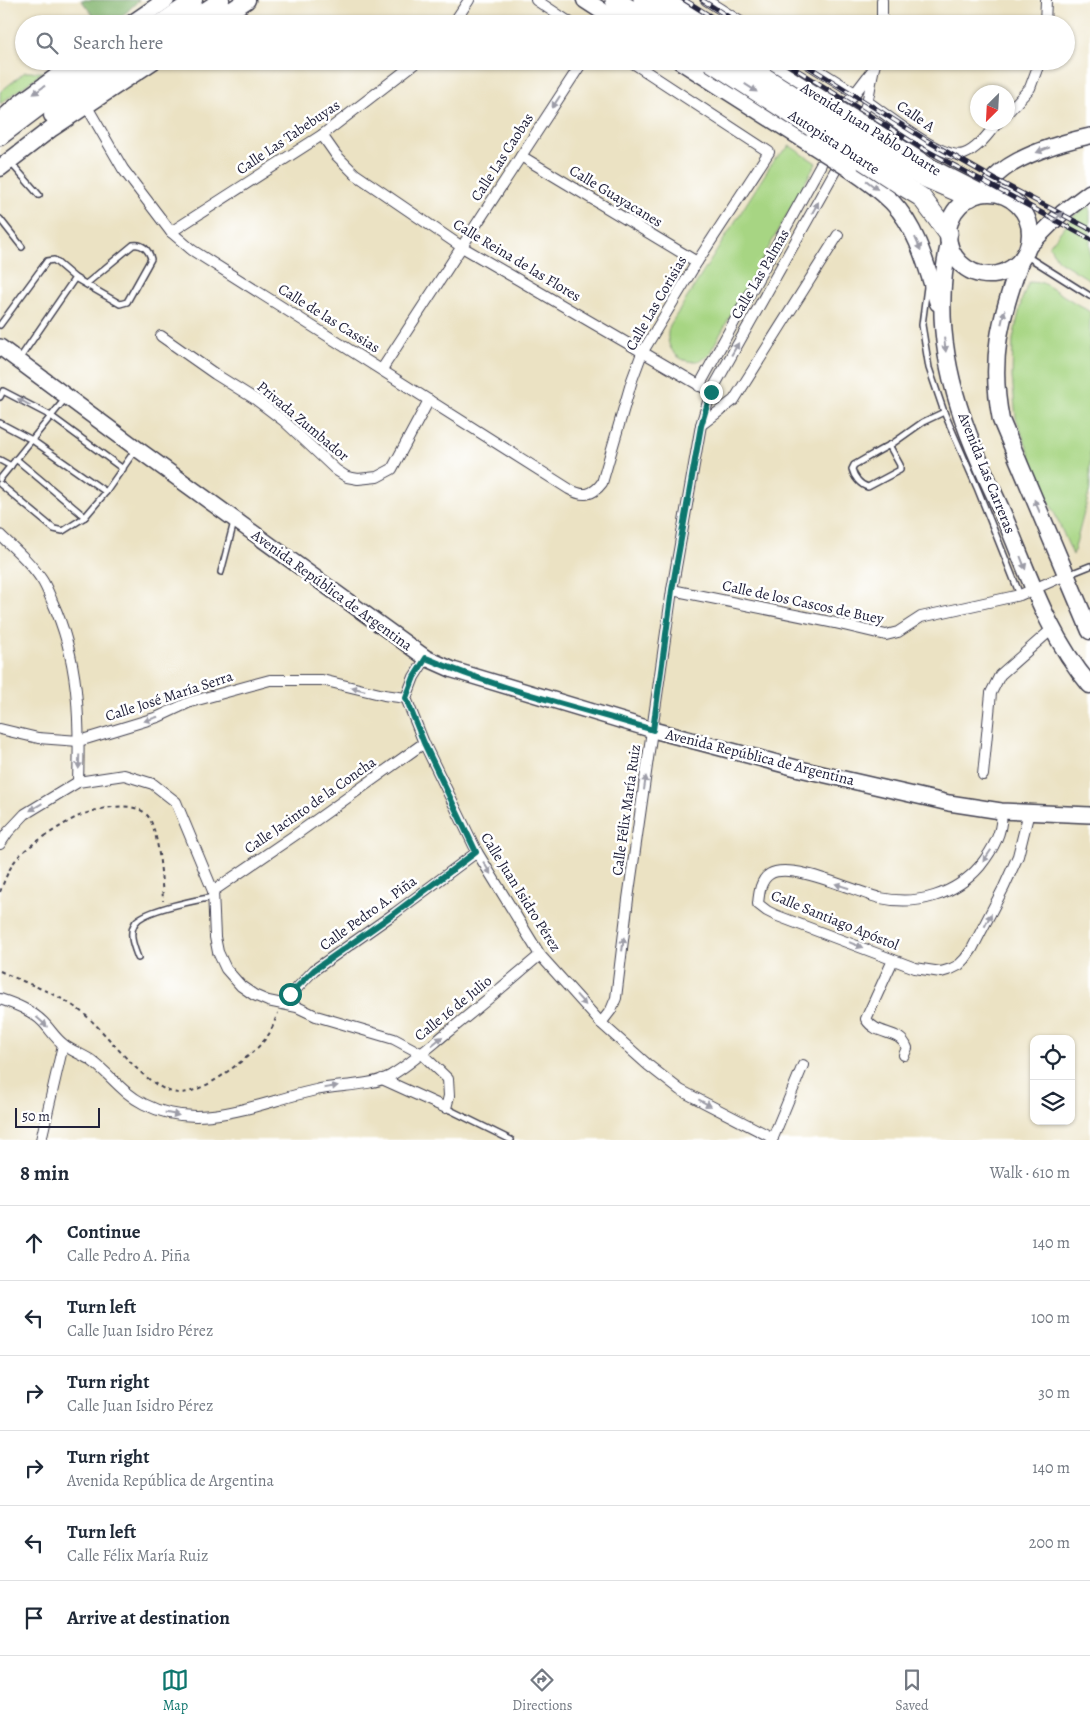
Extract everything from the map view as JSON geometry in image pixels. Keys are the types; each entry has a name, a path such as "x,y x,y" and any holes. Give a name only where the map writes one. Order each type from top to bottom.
{"highway":[{"path":"643,0 666,15"},
{"name":"Autopista Duarte","path":"725,70 908,178 924,177 979,194"},
{"name":"Autopista Duarte","path":"751,70 908,178 915,192 927,204 948,239"}],"main road":[{"path":"144,15 166,0"},
{"path":"172,15 194,0"},
{"path":"198,15 221,0"},
{"path":"225,15 247,0"},
{"path":"585,0 612,15"},
{"path":"665,0 689,15"},
{"path":"0,121 19,104 64,70"},
{"path":"0,137 92,70"},
{"path":"3,162 56,112 117,70"},
{"path":"3,162 139,70"},
{"path":"694,70 809,143 842,170 871,183 893,203 916,240 930,276 941,314"},
{"name":"Avenida Juan Pablo Duarte","path":"781,70 846,100 871,129 930,167 979,194"},
{"path":"1090,136 1067,141 1015,163 996,175 979,194 961,203 954,212 949,222 948,239 962,265 973,272 986,275 998,274 1010,270 1062,214 1090,192"},
{"path":"979,194 1000,194 1011,198 1020,206 1030,226 1025,254 1008,296 998,338 995,377 997,400 1001,420 1090,631"},
{"name":"Avenida Las Carreras","path":"948,239 941,314 946,352 962,417 1027,593 1078,672 1090,685"},
{"name":"Avenida República de Argentina","path":"0,347 426,658 453,670 653,730 800,769 949,803 1001,811 1090,815"}],"street":[{"path":"459,15 469,0"},
{"path":"536,0 558,15"},
{"path":"706,0 730,15"},
{"path":"882,0 882,15"},
{"path":"1045,15 1046,0"},
{"name":"Calle Las Tabebuyas","path":"171,232 322,135 406,70"},
{"name":"Calle Las Caobas","path":"382,369 577,70"},
{"name":"Calle Las Corisias","path":"602,483 632,380 642,353 697,262 768,152 644,70"},
{"path":"814,70 846,100 871,70"},
{"name":"Calle A","path":"873,70 866,106 934,147 948,153 963,154 971,150 990,130"},
{"path":"1015,104 1030,88 1037,70"},
{"name":"Calle de las Cassias","path":"86,105 123,169 171,232 192,250 576,493 589,494 597,490 602,483"},
{"name":"Calle Reina de las Flores","path":"322,135 336,155 355,174 462,246 711,392"},
{"name":"Calle Guayacanes","path":"521,156 697,262"},
{"name":"Calle Las Palmas","path":"700,386 821,164"},
{"name":"Calle Las Palmas","path":"711,392 842,170"},
{"path":"701,426 734,400 838,235"},
{"name":"Privada Zumbador","path":"161,336 215,374 255,399 284,421 336,470 347,477 358,480 377,477 392,468 429,400"},
{"name":"Calle Félix María Ruiz","path":"601,1023 611,1010 616,998 672,590 701,426 711,392"},
{"path":"0,535 24,558 43,581 60,618 77,689 78,782"},
{"name":"Calle de los Cascos de Buey","path":"672,590 886,635 898,632 921,617 1027,593 1066,575"},
{"path":"983,775 991,693 1000,676 1052,629"},
{"path":"406,698 414,677 426,658"},
{"name":"Calle José María Serra","path":"0,729 38,738 79,741 158,717 190,702 270,680 322,680 384,695 406,698"},
{"name":"Calle Juan Isidro Pérez","path":"406,698 424,743 476,852 540,955 601,1023 648,1065 680,1090 772,1139"},
{"name":"Calle Jacinto de la Concha","path":"213,894 424,743"},
{"path":"0,844 4,830 25,814 78,782 124,775 153,784 176,802 213,894 215,937 218,952 226,969 241,986 254,995 268,1001 297,1007 316,1016 394,1039 422,1054 448,1079 449,1096 446,1108 382,1079 317,1090 214,1116 192,1117 166,1113 146,1105 120,1088 100,1067 63,1045 42,1021 28,1010 0,998"},
{"name":"Calle Santiago Apóstol","path":"1001,811 1002,819 997,839 987,858 959,886 944,894 905,900 881,898 804,873 780,871 769,874 762,883 758,904 767,911 893,960 915,968 940,972 959,965 965,959 981,933 1012,871 1022,844 1029,812"},
{"name":"Calle Pedro A. Piña","path":"282,1004 314,970 395,913 476,852"},
{"name":"Calle 16 de Julio","path":"382,1079 422,1054 540,955"},
{"path":"893,960 866,1019 870,1027 900,1038 907,1048 904,1055"},
{"path":"41,1140 63,1045"},
{"path":"772,1139 803,1065"}],"lane":[{"path":"3,162 39,195"},
{"path":"0,219 22,247"},
{"path":"0,325 47,261 54,260 75,278 120,304 126,302 151,259 150,254 137,244 132,245 86,284"},
{"path":"1025,254 1090,296"},
{"path":"930,276 924,303 922,333 929,368 944,412 978,490 1027,593"},
{"path":"19,361 75,278"},
{"path":"0,397 3,391 52,416 123,469"},
{"path":"0,479 67,397"},
{"path":"889,445 900,465 900,470 868,487 861,484 853,473 854,465 889,445 922,422 944,412"},
{"path":"0,423 32,440 106,492"},
{"path":"0,484 54,529 63,531 85,517 123,469 136,448"},
{"path":"16,459 85,517"},
{"path":"0,460 11,466"},
{"path":"221,572 235,520"},
{"path":"1066,575 1090,566"},
{"path":"138,958 132,937 135,923 142,916 213,894"},
{"path":"446,1108 511,1140"}],"path":[{"path":"0,892 9,870 20,854 77,817 104,808 121,806 136,809 146,814 154,828 161,872 163,909"},
{"path":"0,971 66,1000 86,1015 144,1076 171,1091 180,1093 196,1089 220,1078 245,1059 269,1034 282,1004"}],"green space":[{"path":"81,0 139,0 123,15 93,15"},
{"path":"25,72 43,72 0,104 0,92"},
{"path":"790,146 816,163 708,356 700,360 684,360 677,356 669,343 670,325 774,160"},
{"path":"1090,206 1090,280 1058,260 1049,246 1073,216"},
{"path":"1029,282 1043,283 1090,312 1090,489 1073,555 1035,469 1016,418 1012,377 1013,339 1022,299"}],"railway":[{"path":"685,0 709,15"},
{"path":"702,0 726,15"},
{"path":"797,70 920,147 1090,239"},
{"path":"814,70 926,140 996,180 1090,229"}],"route":[{"path":"290,994 314,970 434,885 476,852 424,743 406,698 409,687 426,658 453,670 653,730 672,590 701,426 711,392"}]}
